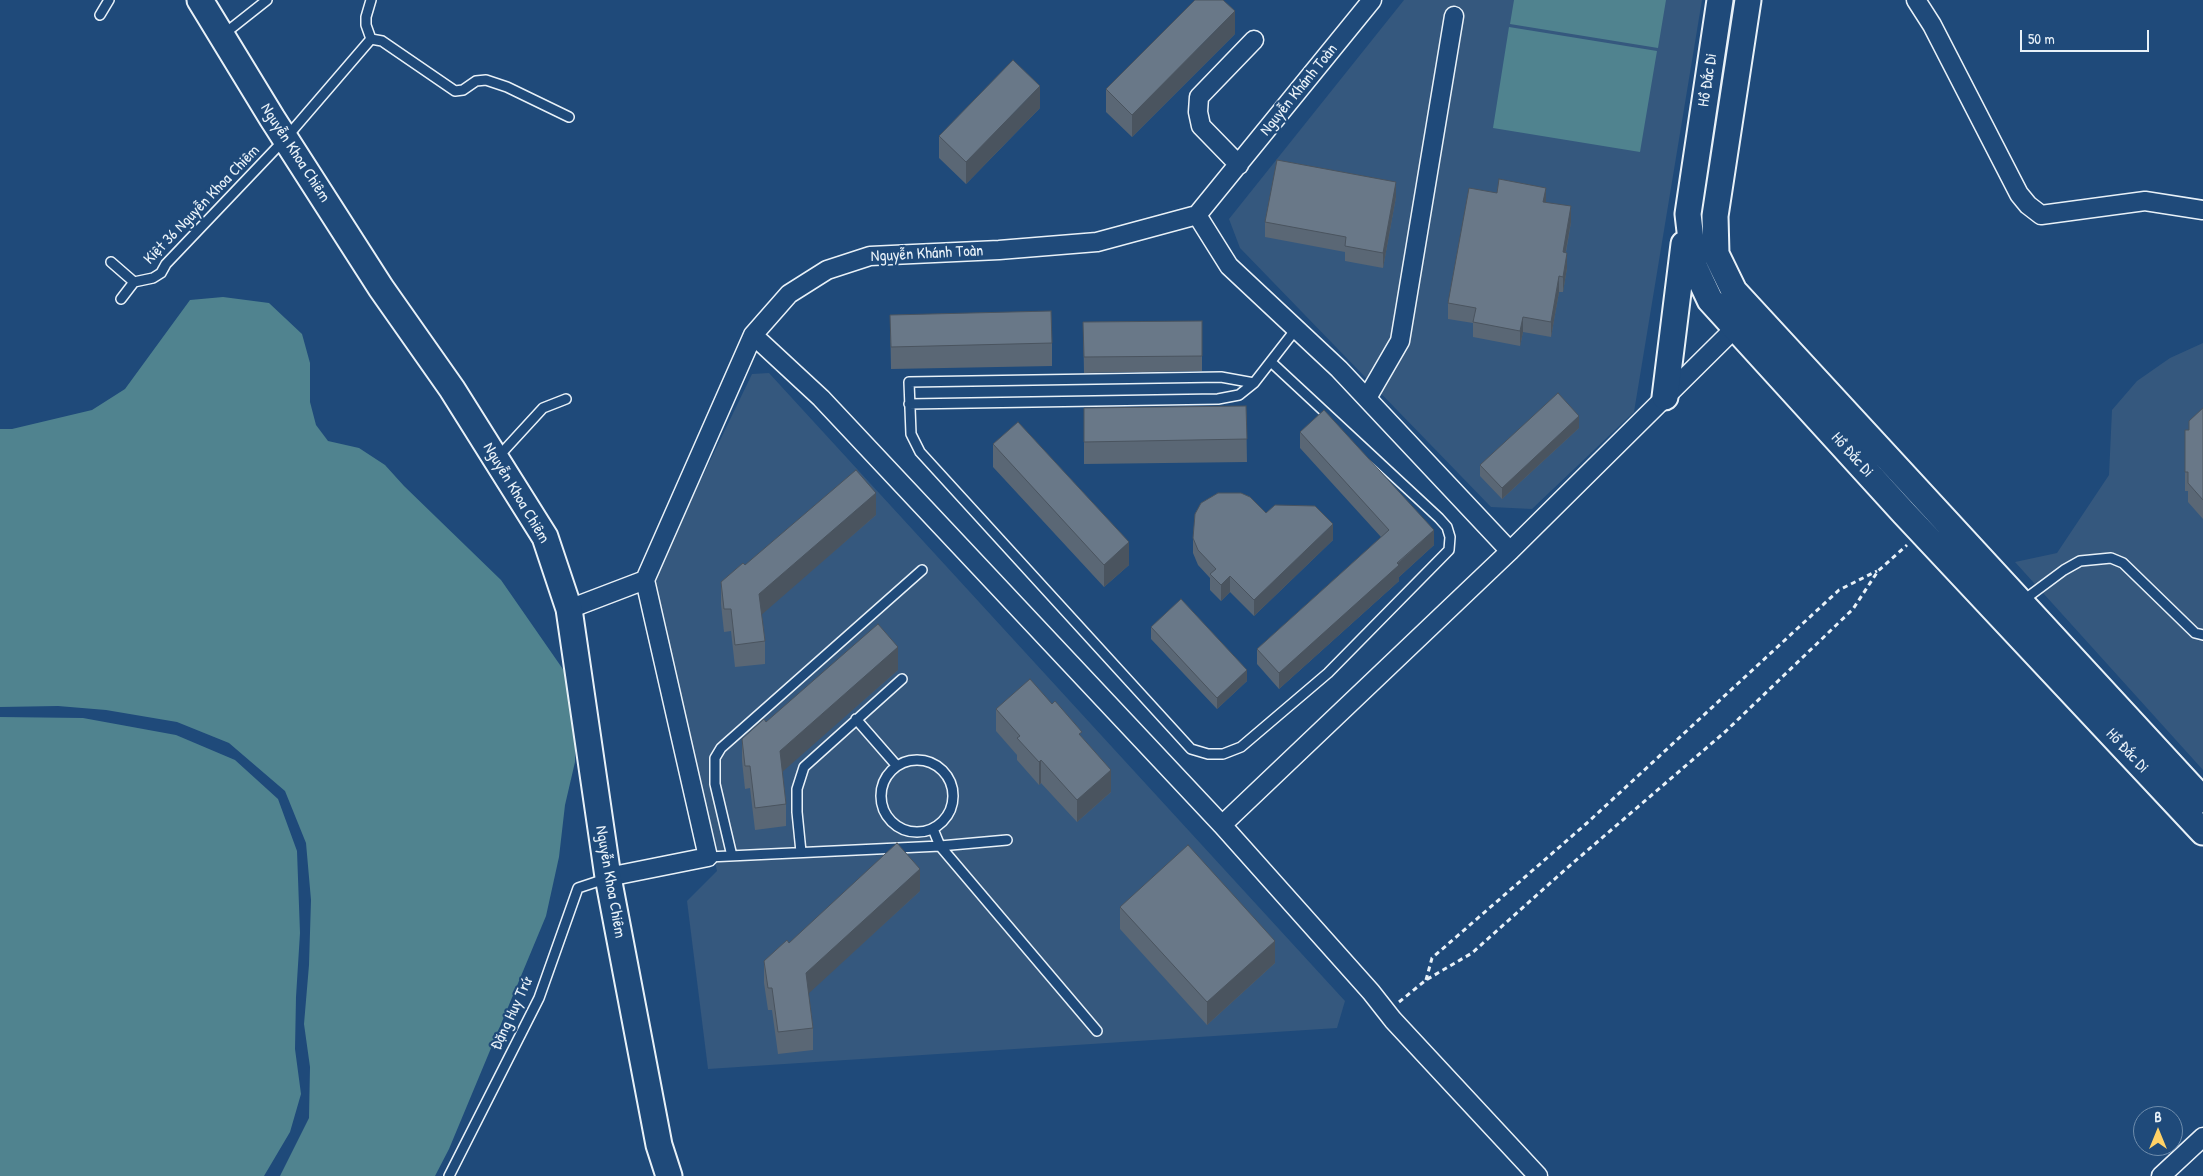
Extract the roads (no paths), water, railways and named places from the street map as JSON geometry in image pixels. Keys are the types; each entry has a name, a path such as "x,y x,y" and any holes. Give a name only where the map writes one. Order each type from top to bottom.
{"street":[{"name":"Nguyễn Khoa Chiêm","path":"200,0 286,140 381,288 452,390 545,537 569,609 608,878 660,1145 669,1176"},
{"name":"Nguyễn Khánh Toàn","path":"645,580 753,334 789,294 827,270 870,256 1097,242 1198,216 1372,0"},
{"name":"Hồ Đắc Di","path":"1720,0 1688,214 1694,266 1710,300 1736,327 1788,367 2012,611 2203,832"},
{"name":"Hồ Đắc Di","path":"1748,0 1715,216 1716,254 1734,291 1788,367 1922,531 2012,611 2203,800"},
{"path":"1916,0 1932,25 2019,194 2040,215 2145,201 2203,210"},
{"path":"1367,398 1400,341 1454,16"},
{"path":"1239,165 1201,126 1198,112 1199,97 1254,40"},
{"path":"1665,397 1688,214"},
{"path":"1198,216 1228,266 1339,369 1510,551"},
{"path":"1694,266 1716,254"},
{"path":"1222,825 1510,551 1736,327"},
{"path":"753,334 821,398 1222,825 1371,992 1386,1012 1538,1176"},
{"path":"569,609 645,580 708,857 608,878"},
{"path":"2161,1176 2203,1137"}],"lane":[{"path":"100,15 109,0"},
{"path":"222,36 266,0"},
{"path":"371,0 366,17 366,25 371,39 382,41 455,91 463,90 476,81 486,80 507,87 569,117"},
{"name":"Kiệt 36 Nguyễn Khoa Chiêm","path":"121,299 134,282 153,278 161,273 166,264 286,140 371,39"},
{"name":"Kiệt 36 Nguyễn Khoa Chiêm","path":"111,262 134,282"},
{"path":"909,404 1218,399 1239,395 1254,384 1296,329"},
{"path":"1254,384 1221,377 909,382 911,434 920,452 956,494 1191,749 1208,754 1223,754 1241,746 1328,673 1449,550 1450,537 1447,527 1439,518 1271,362"},
{"path":"496,459 544,408 566,399"},
{"path":"2012,611 2064,570 2080,561 2111,558 2123,563 2195,633 2203,635"},
{"path":"732,856 715,778 715,758 721,748 922,570"},
{"path":"801,852 797,812 799,778 809,762 902,679"},
{"path":"856,719 897,766"},
{"path":"913,760 930,762 942,770 951,781 954,795 952,809 944,821 933,829 919,833 905,830 892,823 884,812 881,798 883,784 890,772 897,766 913,760"},
{"path":"933,829 940,846 1097,1031"},
{"path":"708,857 940,846 1007,840"},
{"name":"Đặng Huy Trứ","path":"450,1176 538,998 578,888 608,878"}]}
